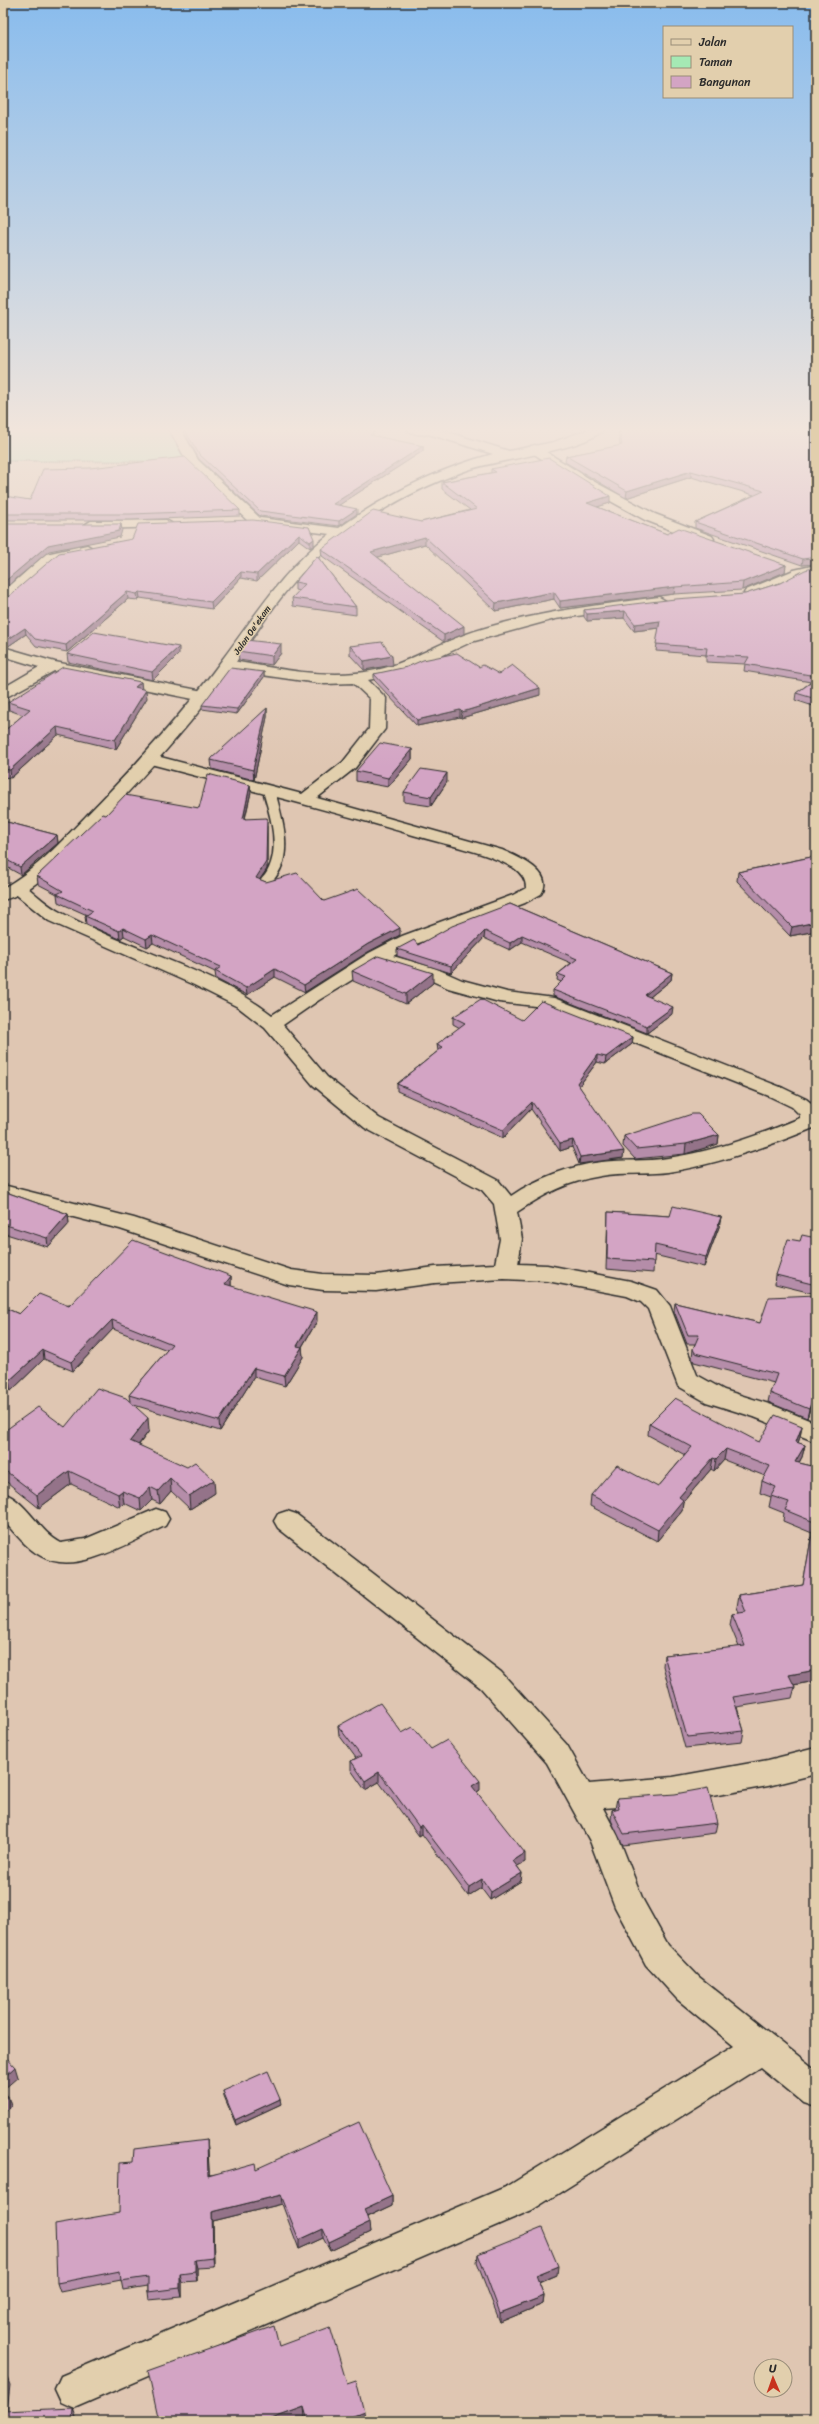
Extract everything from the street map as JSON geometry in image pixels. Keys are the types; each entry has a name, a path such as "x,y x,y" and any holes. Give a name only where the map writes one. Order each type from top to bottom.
{"street":[{"name":"Jalan Oe'ekam","path":"10,891 60,852 150,759 227,665 285,584 328,542"},
{"path":"715,542 723,545"},
{"path":"3,599 55,555 101,547"},
{"path":"787,566 801,571"},
{"path":"738,596 774,585 801,571 816,569"},
{"path":"227,665 325,679 357,678 402,669 466,639 554,615 674,600"},
{"path":"3,651 52,666 203,696"},
{"path":"3,694 52,666"},
{"path":"304,800 349,765 377,729 378,698 357,678"},
{"path":"150,759 381,820 493,854 520,865 533,876 536,883 535,890 519,899 409,940 376,957 312,996 272,1024"},
{"path":"10,891 55,917 133,953 201,981 246,1003 272,1024 320,1080 372,1123 490,1185 505,1203 511,1239 510,1253 504,1271"},
{"path":"376,957 428,972 455,984 506,998 547,1002 776,1092 799,1103 811,1114 809,1122 766,1140 718,1153 668,1165 601,1170 572,1176 537,1188 506,1209"},
{"path":"3,1192 126,1223 289,1277 323,1282 376,1282 435,1275 504,1271 547,1273 589,1279 631,1289 649,1296 658,1306 668,1327 687,1380 715,1396 763,1411 816,1433"},
{"path":"3,1503 51,1550 62,1554 86,1550 156,1519"},
{"path":"287,1521 491,1680 557,1754 603,1836 630,1907 657,1955 688,1988 816,2092"},
{"path":"582,1797 673,1790 768,1773 816,1761"},
{"path":"74,2389 520,2198 760,2048"}],"lane":[{"path":"263,884 273,872 278,849 277,826 269,791"}],"building":[{"path":"3,542 63,542 48,545 3,583"},
{"path":"116,542 290,542 257,574 241,572 211,602 139,592 137,594 127,592 66,645 35,639 25,628 7,640 3,640 3,598 8,597 59,553"},
{"path":"330,542 407,542 371,552 464,626 444,635 321,549"},
{"path":"431,542 720,542 786,565 743,582 675,587 560,601 554,592 496,603"},
{"path":"754,542 816,542 816,557 803,559"},
{"path":"317,556 356,607 292,598 305,584 295,582"},
{"path":"816,567 816,676 745,664 749,657 706,655 707,648 656,644 660,621 635,624 625,611 587,614 584,610 675,599 745,594 780,583 805,570"},
{"path":"94,632 179,647 152,672 67,654"},
{"path":"246,640 281,644 272,656 238,651"},
{"path":"382,642 392,656 364,661 350,646"},
{"path":"457,653 479,667 483,665 499,674 512,665 540,688 462,712 460,710 417,720 374,674 407,667 423,660"},
{"path":"63,667 141,682 135,687 146,690 115,740 57,727 10,770 3,769 3,732 30,709 8,702"},
{"path":"230,668 264,672 237,709 202,705"},
{"path":"816,679 816,699 796,693"},
{"path":"267,708 253,770 211,760 212,758"},
{"path":"380,743 412,749 388,778 356,771"},
{"path":"421,769 447,773 431,797 404,792"},
{"path":"208,774 250,785 243,819 267,818 266,862 256,878 266,882 297,873 324,901 358,889 400,928 368,944 304,985 275,969 246,988 215,971 221,967 152,935 146,939 123,928 119,931 85,916 93,911 57,894 63,891 37,876 102,814 106,815 125,795 199,808"},
{"path":"3,821 57,835 20,867 3,858"},
{"path":"816,856 816,922 792,927 738,872"},
{"path":"510,904 672,973 645,995 673,1007 647,1026 553,990 566,977 558,974 577,959 522,935 510,943 485,931 451,966 397,949 414,940 418,945 452,926"},
{"path":"378,956 433,973 406,994 352,971"},
{"path":"481,999 522,1020 541,1001 633,1037 606,1057 597,1055 577,1083 624,1151 580,1157 573,1140 560,1143 532,1102 503,1130 397,1084 443,1047 437,1044 465,1023 453,1017"},
{"path":"692,1114 698,1114 719,1135 686,1144 636,1149 624,1136"},
{"path":"3,1191 68,1214 47,1238 3,1224"},
{"path":"673,1206 721,1217 706,1257 655,1245 654,1262 607,1259 608,1212 670,1216"},
{"path":"802,1235 816,1238 816,1285 776,1275 788,1239 800,1241"},
{"path":"133,1240 231,1276 225,1284 317,1312 297,1346 302,1347 284,1376 254,1368 219,1421 129,1395 172,1344 112,1320 71,1362 43,1350 9,1381 3,1379 3,1307 19,1314 39,1294 69,1306"},
{"path":"816,1295 816,1388 809,1409 770,1393 777,1374 695,1353 693,1349 699,1335 688,1335 675,1303 760,1323 769,1297"},
{"path":"97,1388 126,1398 148,1418 130,1441 187,1467 195,1462 214,1480 189,1496 170,1478 158,1491 150,1487 140,1498 122,1491 118,1494 69,1471 37,1495 3,1469 3,1432 38,1407 65,1427"},
{"path":"675,1398 759,1442 775,1415 802,1426 796,1442 805,1445 795,1462 816,1467 816,1670 789,1675 795,1687 733,1697 744,1731 687,1737 664,1655 745,1646 732,1614 746,1612 739,1595 803,1585 814,1522 785,1510 789,1502 771,1496 776,1487 762,1481 770,1466 726,1449 716,1459 713,1458 679,1497 683,1500 658,1530 591,1495 617,1465 658,1487 692,1447 649,1424"},
{"path":"380,1703 402,1733 413,1727 431,1749 447,1740 480,1781 472,1786 525,1853 513,1861 522,1873 491,1892 482,1879 469,1887 422,1825 419,1827 379,1772 365,1781 351,1761 361,1756 338,1726"},
{"path":"708,1788 717,1823 624,1834 612,1810 619,1808 617,1798 675,1794"},
{"path":"3,2054 15,2067 3,2078"},
{"path":"268,2071 280,2099 235,2120 223,2091"},
{"path":"3,2091 8,2096 3,2101"},
{"path":"359,2122 392,2196 364,2209 369,2223 329,2242 323,2229 299,2240 281,2195 212,2212 213,2258 195,2260 195,2272 180,2274 180,2288 148,2292 148,2277 121,2281 120,2271 57,2283 55,2224 119,2213 120,2163 133,2162 134,2149 207,2140 208,2176 255,2163 256,2169"},
{"path":"542,2228 558,2266 536,2275 544,2296 500,2313 478,2254"},
{"path":"274,2326 279,2346 330,2327 347,2384 356,2381 364,2412 340,2421 308,2421 304,2407 266,2421 177,2421 176,2417 166,2421 159,2421 148,2371"},
{"path":"3,2373 5,2373 3,2395"},
{"path":"73,2408 72,2421 3,2421 3,2411"}]}
